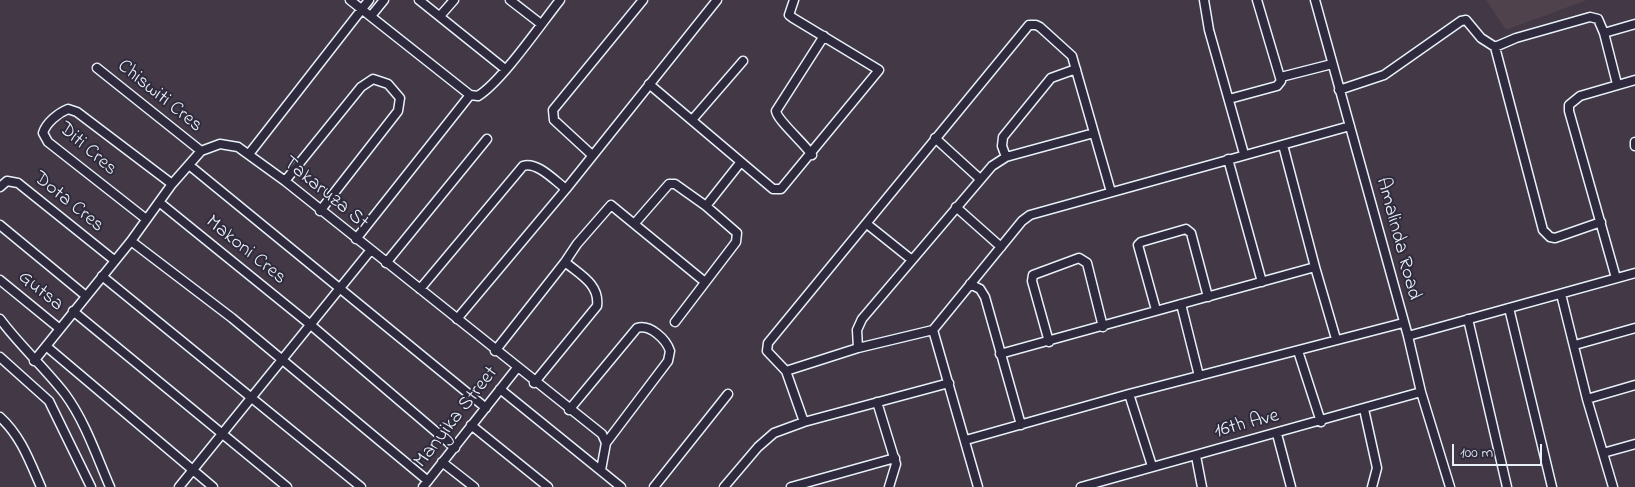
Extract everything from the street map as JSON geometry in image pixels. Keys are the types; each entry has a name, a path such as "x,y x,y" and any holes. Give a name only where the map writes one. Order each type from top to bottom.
{"street":[{"path":"350,0 470,95 478,96 505,69 560,0"},
{"path":"249,154 369,0"},
{"path":"371,16 384,0"},
{"path":"419,0 505,69"},
{"path":"440,16 454,0"},
{"path":"510,0 541,24"},
{"path":"592,154 554,120 552,110 643,0"},
{"path":"456,319 566,189 648,84 718,0"},
{"path":"648,84 740,163 778,191 812,155 879,70 789,15 794,0"},
{"path":"1204,0 1209,30 1244,154"},
{"path":"1229,100 1277,86 1281,81 1257,0"},
{"name":"Amalinda Road","path":"1315,0 1408,336 1421,392 1450,487"},
{"path":"1495,47 1516,38 1590,17 1598,19 1604,33 1617,84"},
{"path":"1339,90 1384,75 1461,21 1466,20 1481,38 1495,47 1543,230 1550,237 1555,238 1601,222"},
{"path":"1604,33 1635,24"},
{"path":"804,422 786,371 770,356 767,351 768,343 867,224 934,138 1029,26 1036,25 1040,27 1072,56 1111,192"},
{"path":"812,155 804,143 777,117 776,111 824,36"},
{"path":"692,120 743,61"},
{"path":"1280,77 1332,64"},
{"name":"Chiswiti Cres","path":"97,68 200,152"},
{"path":"1006,158 1002,141 1009,130 1051,78 1076,69"},
{"path":"285,181 366,83 373,79 388,84 400,98 398,111 320,211"},
{"path":"1616,278 1568,111 1569,105 1580,96 1635,80"},
{"path":"356,239 470,95"},
{"name":"Diti Cres","path":"146,219 48,142 43,133 44,127 68,109 77,112 172,184"},
{"path":"786,371 858,348 934,330 1022,221 1030,215 1350,126"},
{"path":"858,348 858,325 992,166 1006,158 1094,134"},
{"path":"934,138 980,179"},
{"path":"386,263 487,139"},
{"name":"Takaruza St","path":"200,152 213,146 229,144 249,154 420,289 534,383 602,434 606,442"},
{"path":"1282,145 1336,340"},
{"path":"34,361 131,240 172,184 200,152"},
{"path":"1228,159 1262,282"},
{"path":"706,206 740,163"},
{"path":"420,289 523,166 527,164 537,167 566,189"},
{"name":"Makoni Cres","path":"189,165 486,408"},
{"name":"Dota Cres","path":"0,187 7,182 18,183 114,260"},
{"path":"635,223 669,184 675,184 706,206 737,233 738,238 736,242 675,322"},
{"name":"Makoni Cres","path":"159,202 312,326 455,448"},
{"path":"495,351 577,244 611,205 705,282"},
{"path":"956,207 1001,247"},
{"path":"867,224 912,260"},
{"path":"0,225 86,296"},
{"path":"1156,310 1138,245 1141,242 1186,229 1190,231 1208,297"},
{"path":"131,240 281,359 425,484"},
{"path":"179,487 281,359 312,326 340,287 370,251"},
{"path":"1049,342 1032,281 1033,275 1079,258 1082,258 1086,264 1103,327"},
{"path":"534,383 597,306 597,295 591,283 565,262"},
{"path":"1000,354 1315,267"},
{"path":"1408,336 1635,273"},
{"path":"102,276 362,487"},
{"name":"Gutsa","path":"0,280 60,329"},
{"path":"970,284 980,289 985,297 1022,425"},
{"path":"1561,294 1587,398 1613,487"},
{"path":"1181,304 1199,376"},
{"path":"1509,308 1552,487"},
{"path":"73,312 287,487"},
{"path":"0,319 34,361 52,378 74,409 110,487"},
{"path":"1468,319 1506,487"},
{"path":"966,440 1129,394 1403,323"},
{"path":"569,410 633,331 642,326 661,337 670,351 668,361 606,442 601,470"},
{"path":"1575,345 1635,328"},
{"path":"934,330 978,487"},
{"path":"46,346 213,487"},
{"path":"1298,351 1321,422"},
{"path":"0,357 49,401 91,487"},
{"name":"Manyika Street","path":"425,484 517,368"},
{"path":"730,485 770,436 804,422 949,383"},
{"path":"1587,398 1635,385"},
{"path":"500,389 621,487"},
{"name":"16th Ave","path":"1081,487 1108,483 1152,466 1321,422 1421,392"},
{"path":"654,487 728,394"},
{"path":"1129,394 1152,466"},
{"path":"877,402 895,458 896,468 889,487"},
{"path":"1364,409 1377,468 1372,487"},
{"path":"0,417 19,440 41,487"},
{"path":"472,425 548,487"},
{"path":"1277,434 1291,487"},
{"path":"1603,453 1635,444"},
{"path":"1196,456 1202,487"},
{"path":"791,487 895,458"},
{"path":"442,462 474,487"}],"shaded area":[{"path":"1486,0 1587,0 1506,30"}]}
